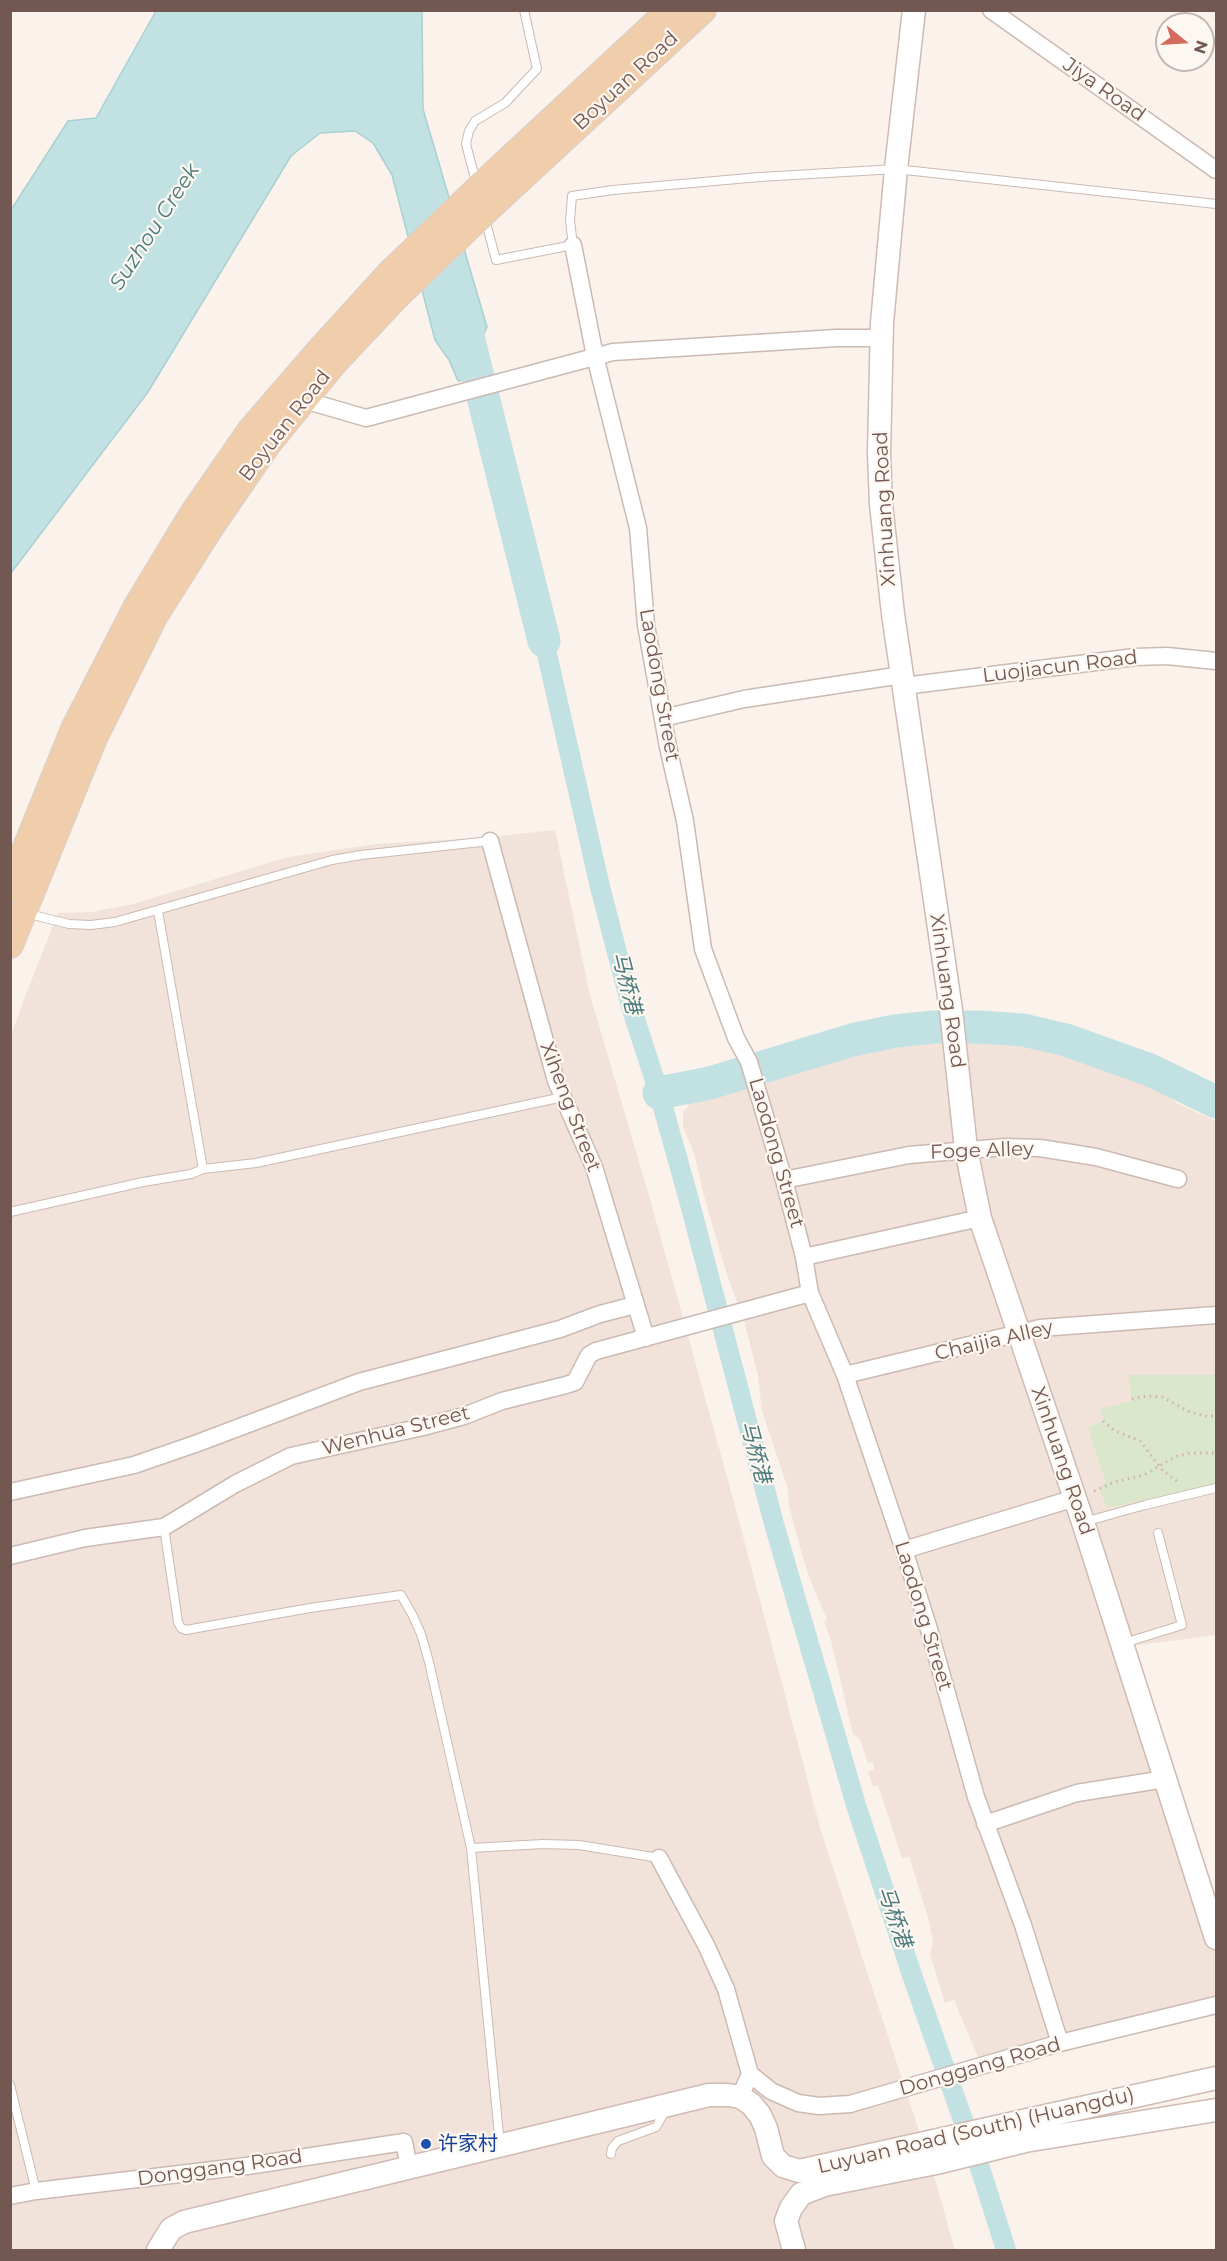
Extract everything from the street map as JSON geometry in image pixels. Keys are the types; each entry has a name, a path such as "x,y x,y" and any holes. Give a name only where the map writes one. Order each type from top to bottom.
{"main road":[{"name":"Boyuan Road","path":"10,887 74,729 137,606 192,515 250,431 320,350 394,284 488,194 670,10"},
{"name":"Boyuan Road","path":"488,194 703,10"},
{"name":"Boyuan Road","path":"10,945 94,738 155,615 216,519 267,445 334,363 394,284"}],"street":[{"name":"Xinhuang Road","path":"914,10 896,169 882,338 879,453 881,504 884,551 951,1010 966,1149 980,1218 1083,1522 1216,1938"},
{"name":"Jiya Road","path":"991,10 1216,170"},
{"name":"Laodong Street","path":"573,245 595,356 638,528 646,625 663,718 686,821 703,949 735,1038 752,1069 804,1257 810,1293 845,1376 904,1550 985,1824 1023,1925 1060,2043"},
{"path":"304,400 366,418 595,356 632,350 836,338 882,338"},
{"name":"Luojiacun Road","path":"663,718 744,699 1135,657 1167,656 1216,661"},
{"name":"Xiheng Street","path":"490,841 550,1060 563,1097 594,1167 645,1338"},
{"name":"Foge Alley","path":"784,1180 884,1159 966,1149 1005,1147 1066,1152 1126,1164 1178,1179"},
{"path":"804,1257 980,1218"},
{"name":"Wenhua Street","path":"10,1556 85,1538 164,1527 235,1484 291,1456 454,1419 502,1401 567,1385 575,1382 589,1355 596,1351 810,1293"},
{"path":"10,1492 134,1465 359,1382 560,1329 600,1314 635,1305"},
{"name":"Chaijia Alley","path":"845,1376 1018,1332 1072,1324 1216,1315"},
{"path":"904,1550 1075,1498"},
{"path":"985,1824 1077,1793 1165,1779"},
{"path":"158,2250 171,2229 184,2222 668,2104 719,2094 740,2097 750,2074 719,1971 659,1858"},
{"name":"Donggang Road","path":"750,2074 771,2091 808,2105 832,2106 884,2096 1060,2043 1216,2005"},
{"name":"Luyuan Road (South) (Huangdu)","path":"794,2250 786,2221 791,2208 801,2194 933,2153 1022,2132 1216,2078"},
{"name":"Luyuan Road (South) (Huangdu)","path":"740,2097 751,2104 760,2115 773,2156 783,2166 799,2171 933,2153"},
{"name":"Luyuan Road (South) (Huangdu)","path":"1022,2132 1216,2110"},
{"name":"Donggang Road","path":"10,2196 247,2166 404,2142 410,2167"}],"lane":[{"path":"524,10 537,69 505,103 475,121 469,131 466,144 496,260 573,245 570,221 572,196 738,178 896,169 1216,204"},
{"path":"24,912 69,924 91,925 115,922 332,860 490,841"},
{"path":"158,911 203,1169"},
{"path":"10,1212 143,1182 190,1174 203,1169 256,1162 563,1097"},
{"path":"1083,1522 1216,1488"},
{"path":"164,1527 178,1622 181,1628 186,1630 401,1595 421,1634 471,1848 500,2145"},
{"path":"1122,1643 1182,1625 1158,1533"},
{"path":"471,1848 543,1844 579,1845 659,1858"},
{"path":"10,2085 36,2191"},
{"path":"611,2154 612,2148 618,2141 656,2127 668,2104"}],"path":[{"path":"1132,1399 1147,1396 1162,1397 1190,1412 1204,1416 1216,1416"},
{"path":"1102,1421 1115,1431 1140,1441 1159,1466 1190,1494"},
{"path":"1075,1498 1115,1482 1138,1478 1175,1457 1191,1453 1216,1453"}],"shaded area":[{"path":"555,830 590,995 652,1206 735,1506 821,1831 936,2183 955,2250 11,2250 10,1038 23,1002 58,913 92,912 133,904 288,857 377,844 480,838"},
{"path":"966,1041 1008,1046 1026,1045 1129,1070 1151,1083 1178,1104 1216,1121 1216,1635 1124,1647 1216,1938 1216,2005 979,2059 954,2000 945,2003 930,1954 933,1942 929,1921 909,1856 902,1858 878,1785 873,1787 868,1772 874,1769 873,1762 868,1763 859,1738 853,1734 831,1640 824,1622 827,1619 803,1558 789,1505 788,1489 762,1411 758,1376 744,1320 727,1275 694,1153 683,1127 684,1111 692,1101 759,1073 869,1049"}],"green space":[{"path":"1128,1375 1216,1375 1216,1484 1107,1508 1099,1488 1106,1483 1088,1427 1104,1420 1100,1409 1132,1401"}],"water":[{"name":"Suzhou Creek","path":"156,11 422,11 423,109 487,327 482,338 488,374 458,381 449,360 435,340 392,175 373,143 355,131 320,133 291,156 148,392 11,573 11,210 68,121 96,118"}],"waterway":[{"path":"467,333 544,641"},
{"name":"马桥港","path":"544,641 600,887 632,1010 659,1093 689,1200 774,1524 856,1805 1006,2250"},
{"path":"659,1093 710,1083 852,1040 895,1031 934,1027 979,1027 1023,1030 1066,1040 1150,1070 1216,1102"}],"place":[{"name":"许家村","path":"426,2144"}]}
